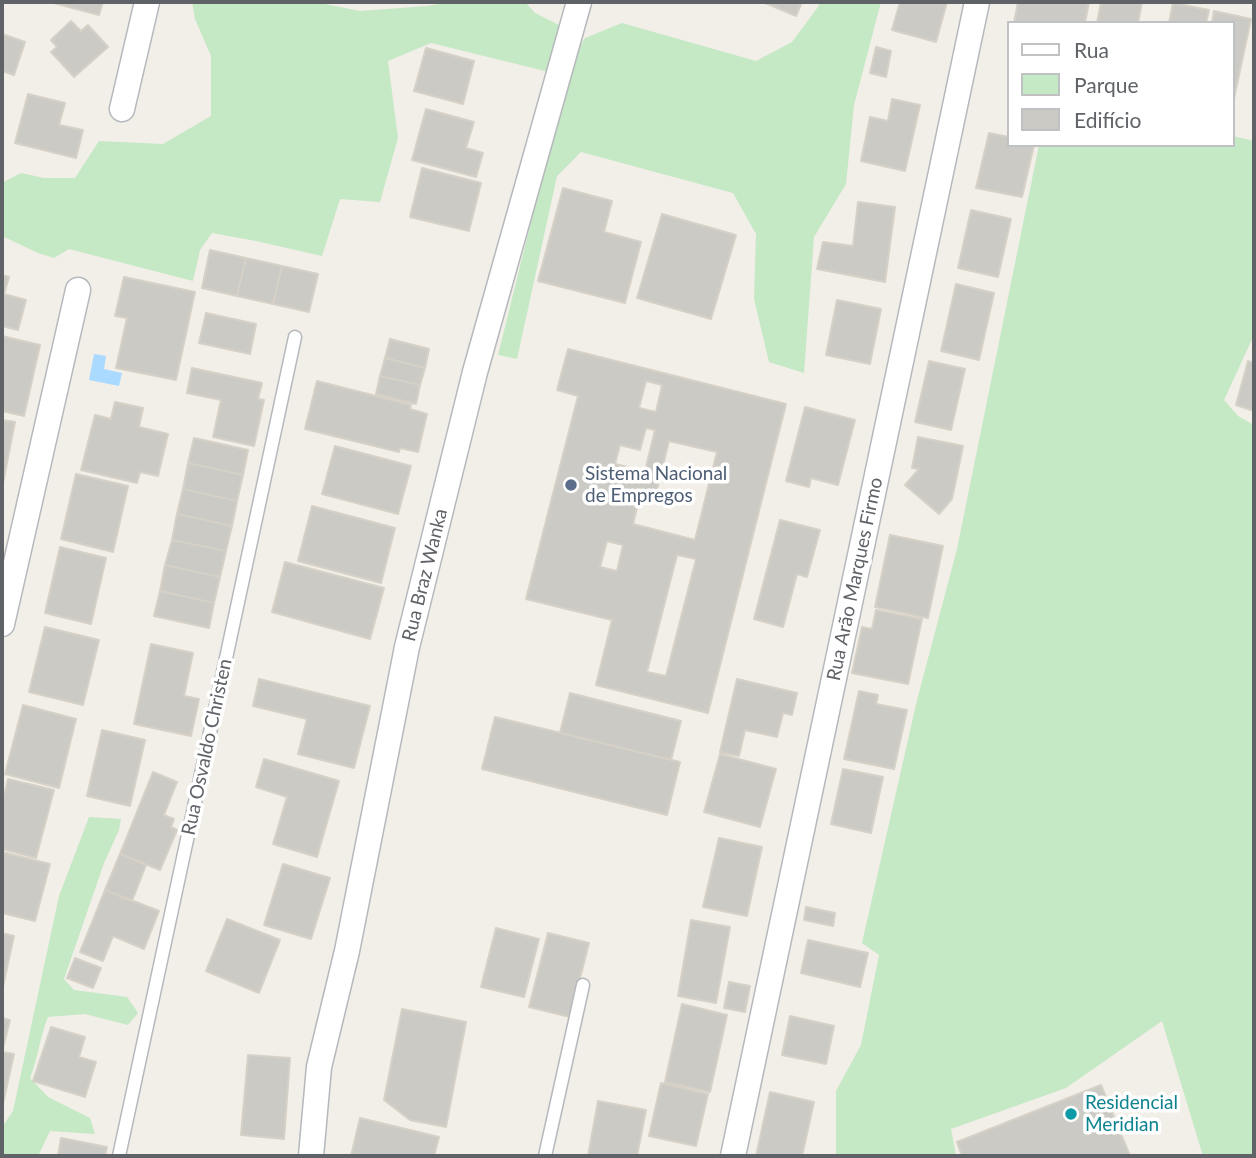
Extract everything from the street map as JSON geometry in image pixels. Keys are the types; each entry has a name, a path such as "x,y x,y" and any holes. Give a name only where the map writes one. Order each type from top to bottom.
{"street":[{"path":"122,108 147,2"},
{"name":"Rua Braz Wanka","path":"311,1156 319,1067 346,951 407,647 475,372 579,2"},
{"name":"Rua Arão Marques Firmo","path":"733,1156 977,2"},
{"path":"2,624 78,290"}],"lane":[{"name":"Rua Osvaldo Christen","path":"119,1156 295,337"},
{"path":"545,1156 583,985"}],"green space":[{"path":"192,2 315,2 360,11 450,2 525,2 535,13 565,28 549,72 431,43 388,61 398,138 380,202 340,199 322,256 212,233 200,250 193,281 69,249 54,258 2,236 2,183 21,173 44,178 75,178 99,141 163,144 211,116 211,56 195,19"},
{"path":"820,2 881,2 854,105 846,184 814,237 804,373 769,362 754,299 756,234 733,193 581,152 557,176 517,359 498,355 572,57 585,38 622,23 756,61 792,42"},
{"path":"1235,136 1254,141 1254,335 1224,400 1238,416 1254,425 1254,1156 1203,1156 1162,1021 1066,1088 951,1129 956,1156 836,1156 836,1091 861,1045 879,955 862,943 917,700 957,549 1039,147 1235,147"},
{"path":"89,817 121,819 64,979 74,990 127,997 138,1013 128,1025 85,1014 48,1017 30,1078 48,1097 90,1118 95,1134 50,1131 38,1156 2,1156 2,1127 13,1111 59,896"}],"water":[{"path":"94,354 106,356 104,369 122,373 119,386 89,380"}],"building":[{"path":"50,2 103,2 99,15"},
{"path":"763,2 802,2 796,16"},
{"path":"900,2 947,2 936,42 892,30"},
{"path":"1018,2 1089,2 1085,21 1014,21"},
{"path":"1101,2 1142,2 1138,21 1097,21"},
{"path":"1173,3 1209,10 1206,21 1169,21"},
{"path":"1214,11 1251,19 1235,94 1235,21 1212,21"},
{"path":"71,21 81,31 88,25 108,47 74,77 51,52 57,47 51,40"},
{"path":"2,34 25,42 14,75 2,71"},
{"path":"876,47 891,51 886,77 870,73"},
{"path":"426,48 474,61 463,104 414,91"},
{"path":"28,94 65,103 59,125 83,130 76,158 15,143"},
{"path":"892,99 920,105 905,171 861,161 870,117 888,121"},
{"path":"426,109 474,122 466,148 483,153 476,177 412,160"},
{"path":"989,133 1007,137 1007,147 1034,147 1022,197 976,188"},
{"path":"422,168 481,183 469,231 410,217"},
{"path":"563,188 612,201 604,232 641,242 625,303 538,281"},
{"path":"858,202 895,207 885,282 817,269 823,242 853,246"},
{"path":"971,210 1011,219 998,277 958,268"},
{"path":"662,214 736,235 711,319 637,298"},
{"path":"210,250 246,258 237,296 202,288"},
{"path":"246,258 282,266 273,304 237,296"},
{"path":"282,266 318,274 309,312 273,304"},
{"path":"2,275 9,277 4,294 26,300 18,330 2,326"},
{"path":"124,277 195,292 176,380 116,368 127,318 115,316"},
{"path":"956,284 994,293 979,360 941,351"},
{"path":"837,300 881,309 870,364 826,355"},
{"path":"206,313 256,324 250,354 199,343"},
{"path":"2,336 40,345 24,416 2,411"},
{"path":"390,339 429,349 425,368 385,358"},
{"path":"568,349 786,404 708,713 596,685 612,620 526,599 578,396 557,390","holes":["646,381 662,385 656,412 639,408","646,428 655,430 645,471 615,464 620,445 640,450","669,441 717,452 695,540 633,524 641,491 656,494","607,541 623,545 617,571 600,567","677,555 696,559 666,676 647,672"]},
{"path":"385,358 425,368 420,385 380,376"},
{"path":"929,361 965,369 951,430 915,422"},
{"path":"1248,361 1254,363 1254,411 1236,405"},
{"path":"192,368 262,383 258,399 264,400 254,446 213,437 221,400 187,393"},
{"path":"380,376 420,385 416,404 376,394"},
{"path":"317,381 411,405 410,409 427,414 418,452 400,448 399,452 305,429"},
{"path":"115,402 143,408 139,427 168,434 158,476 140,472 137,483 81,470 95,415 111,419"},
{"path":"805,407 855,420 838,485 811,478 809,487 786,481"},
{"path":"2,420 15,422 2,488"},
{"path":"918,437 963,446 952,499 939,514 905,485 919,469 912,468"},
{"path":"194,438 248,450 243,475 188,463"},
{"path":"335,446 411,466 398,514 322,494"},
{"path":"188,463 243,475 237,501 183,489"},
{"path":"76,474 128,486 113,552 61,539"},
{"path":"183,489 237,501 232,526 177,514"},
{"path":"312,506 395,528 381,583 298,561"},
{"path":"177,514 232,526 226,551 172,540"},
{"path":"780,520 820,530 807,577 797,574 783,627 754,619"},
{"path":"890,535 943,546 928,618 875,607"},
{"path":"172,540 226,551 220,577 165,565"},
{"path":"60,547 106,558 91,624 45,613"},
{"path":"285,562 384,588 370,639 272,612"},
{"path":"165,565 220,577 214,603 160,591"},
{"path":"160,591 214,603 209,628 154,616"},
{"path":"876,610 922,619 908,684 852,673 862,627 872,629"},
{"path":"45,627 99,640 83,705 29,692"},
{"path":"151,644 193,653 184,696 199,699 191,736 134,724"},
{"path":"259,679 370,706 354,768 298,754 307,719 253,706"},
{"path":"737,679 797,693 792,715 783,713 777,737 745,730 739,756 720,752"},
{"path":"859,691 878,695 876,704 907,710 894,769 844,759"},
{"path":"570,693 681,721 671,760 560,733"},
{"path":"23,705 76,719 59,788 5,774"},
{"path":"495,717 680,762 667,815 482,769"},
{"path":"102,730 145,740 130,806 87,796"},
{"path":"720,754 776,769 760,827 704,812"},
{"path":"264,759 339,781 317,857 273,844 287,797 256,787"},
{"path":"843,769 883,777 871,833 831,824"},
{"path":"153,772 177,782 164,815 174,819 171,827 177,830 160,870 120,854"},
{"path":"8,779 54,790 36,858 2,849 2,805"},
{"path":"719,838 762,847 747,916 703,907"},
{"path":"2,852 50,864 35,921 2,913"},
{"path":"120,854 146,865 132,901 105,890"},
{"path":"283,864 330,878 311,939 264,925"},
{"path":"105,890 159,911 144,949 113,936 103,961 80,952"},
{"path":"806,907 835,913 833,926 804,920"},
{"path":"227,919 280,940 259,993 206,971"},
{"path":"691,920 730,927 716,1003 678,996"},
{"path":"496,928 539,939 524,997 481,987"},
{"path":"2,933 14,936 2,991"},
{"path":"548,933 589,943 570,1017 529,1007"},
{"path":"808,940 868,953 860,987 801,973"},
{"path":"75,958 101,968 93,988 67,978"},
{"path":"729,982 750,986 745,1012 724,1008"},
{"path":"682,1004 727,1015 710,1092 665,1082"},
{"path":"402,1009 466,1022 446,1127 410,1120 384,1100"},
{"path":"790,1016 834,1026 826,1064 782,1055"},
{"path":"2,1018 10,1020 2,1052"},
{"path":"51,1027 85,1037 79,1057 96,1062 85,1097 33,1081"},
{"path":"2,1052 14,1054 2,1108"},
{"path":"248,1055 290,1058 284,1139 241,1135"},
{"path":"661,1083 708,1094 696,1146 649,1136"},
{"name":"Residencial Meridian","path":"1101,1085 1130,1156 962,1156 957,1142"},
{"path":"770,1092 814,1102 802,1156 756,1156"},
{"path":"598,1101 646,1110 637,1156 588,1156"},
{"path":"360,1118 439,1137 434,1156 351,1156"},
{"path":"61,1138 107,1147 105,1156 58,1156"}],"place":[{"name":"Sistema Nacional de Empregos","path":"571,485"},
{"name":"Residencial Meridian","path":"1071,1114"}]}
